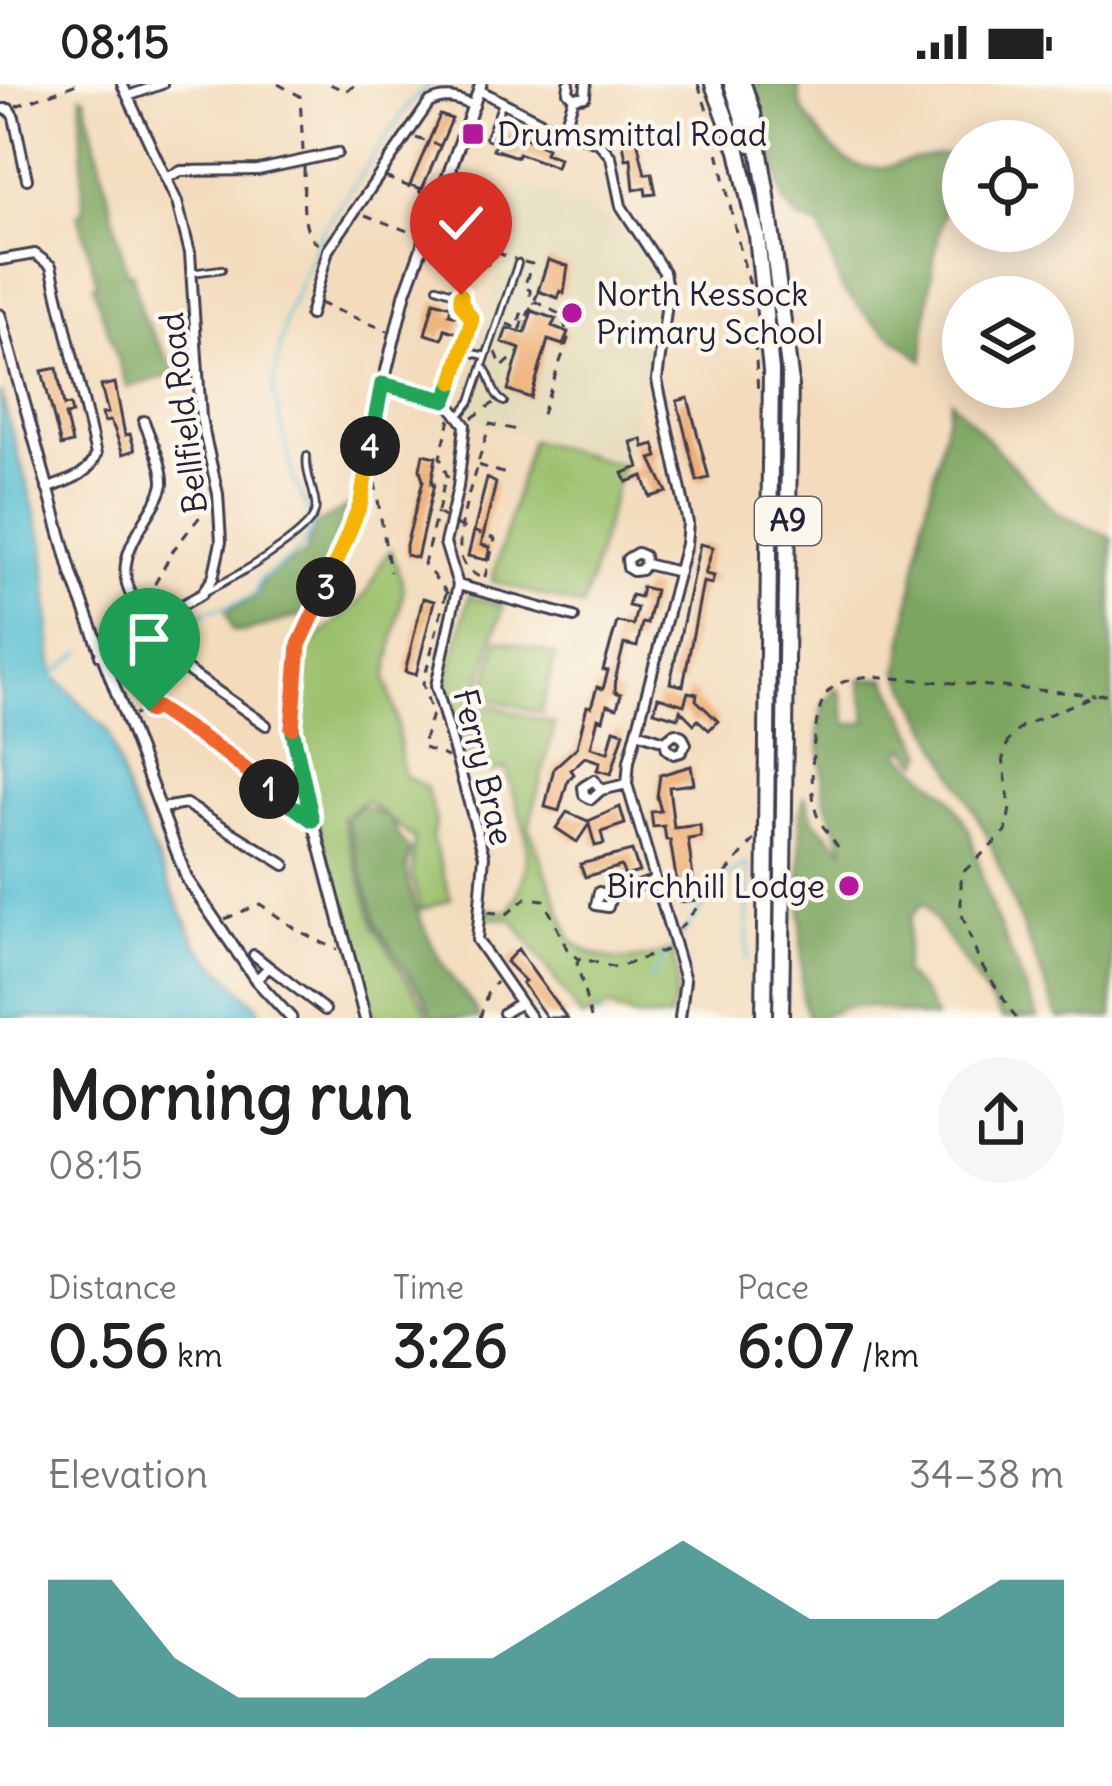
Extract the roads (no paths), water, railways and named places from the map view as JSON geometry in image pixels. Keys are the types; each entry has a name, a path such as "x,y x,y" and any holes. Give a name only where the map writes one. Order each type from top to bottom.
{"highway":[{"name":"A9","path":"713,84 738,151 757,236 771,371 764,1018"},
{"name":"A9","path":"732,84 766,189"},
{"name":"A9","path":"743,84 766,189 790,376 782,1018"}],"street":[{"name":"Bellfield Road","path":"122,84 177,202 191,273 201,418 218,494 221,542 213,578 202,594"},
{"path":"128,96 162,84"},
{"path":"569,84 574,98 585,96 586,84"},
{"path":"365,1018 293,743 299,645 361,503 382,384 405,294 481,87 605,149 614,167 621,206 664,272 668,295 657,380 686,504 686,544 627,784 675,939 686,993 680,1018"},
{"path":"310,315 328,250 430,104 439,98 455,98 475,106"},
{"path":"563,131 574,98"},
{"path":"5,109 27,178"},
{"path":"166,178 182,171 257,170 338,153"},
{"path":"450,170 479,203 496,244"},
{"path":"0,260 34,254 51,266 96,455 83,473 46,490"},
{"path":"0,315 46,490 100,655 187,879 256,980 291,1018"},
{"path":"382,384 449,403 466,420"},
{"name":"Ferry Brae","path":"466,420 445,543 458,585 436,686 484,856 477,940 531,1018"},
{"path":"144,421 164,478 160,496 124,556 124,570 151,627"},
{"path":"646,564 679,572"},
{"path":"458,585 574,617"},
{"path":"100,655 142,639 175,606 202,594"},
{"path":"142,639 266,725"},
{"path":"637,732 665,741"},
{"path":"601,790 627,784"},
{"path":"162,808 186,804 285,865"},
{"path":"611,896 655,880"},
{"path":"465,905 481,908"},
{"path":"254,955 325,1010"},
{"path":"256,980 269,967"},
{"path":"504,1013 520,1003"}],"lane":[{"path":"490,137 503,101"},
{"path":"466,420 518,262"},
{"path":"191,273 222,268"},
{"path":"437,287 461,295 472,324 449,403"},
{"path":"463,351 486,356"},
{"path":"483,366 501,401"},
{"path":"202,594 278,548 313,516 316,507 305,470 307,456"}],"water":[{"path":"0,391 44,545 53,675 108,731 128,796 197,945 263,1018 0,1018"}],"waterway":[{"path":"169,629 255,595 259,580 292,556 310,534 314,523 294,480 273,389 286,317 321,233 408,106 430,84"},
{"path":"53,675 82,652"},
{"path":"677,942 721,883 745,864 747,960"},
{"path":"650,979 671,949"},
{"path":"598,1018 601,1012"}],"place":[{"name":"Drumsmittal Road","path":"473,134"},
{"name":"North Kessock Primary School","path":"572,313"},
{"name":"Birchhill Lodge","path":"849,886"}]}
